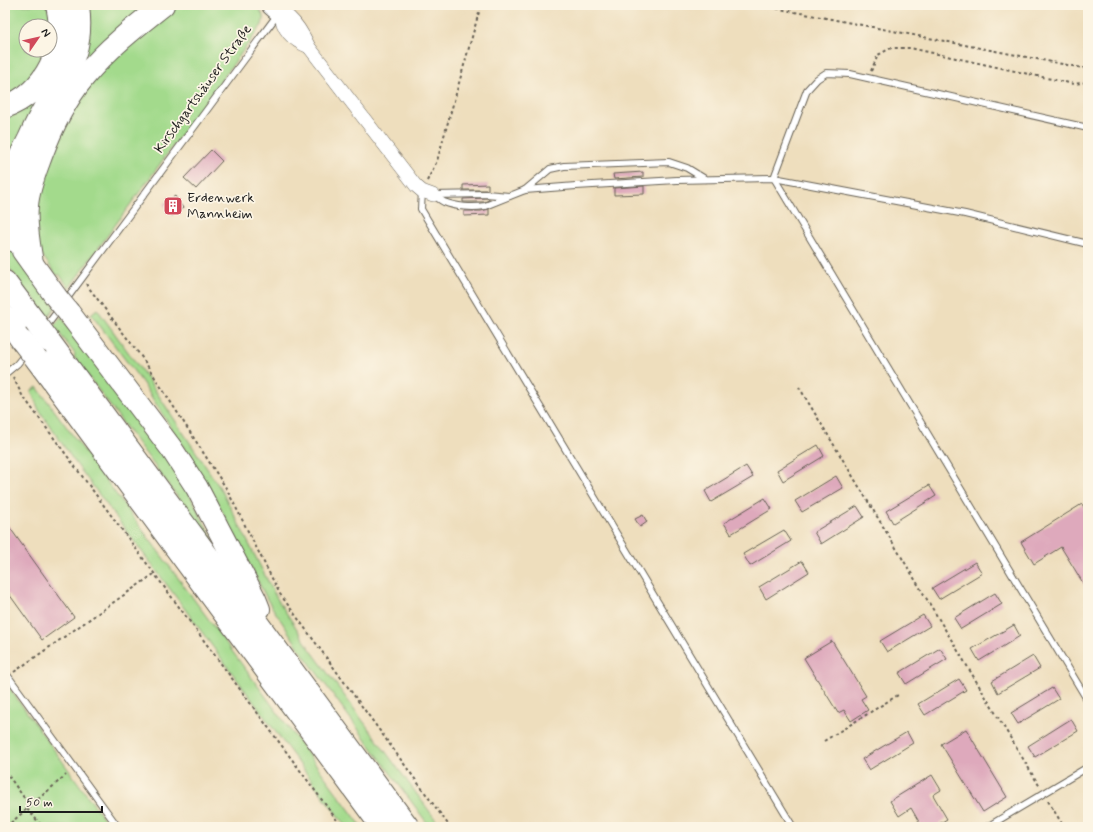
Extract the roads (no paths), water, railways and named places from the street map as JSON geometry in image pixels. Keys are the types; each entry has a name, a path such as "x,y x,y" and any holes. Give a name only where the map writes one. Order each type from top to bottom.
{"highway":[{"path":"5,108 16,103 25,96 37,86 48,73 57,50 59,38 60,26 57,5"},
{"path":"78,5 79,37 75,55 39,118 12,175 8,201 10,234 171,448 197,488 255,599 271,642"},
{"path":"32,264 26,222 29,191 45,146 56,122 69,99 102,57 163,5"},
{"path":"5,282 35,342 382,827"},
{"path":"5,317 35,342 271,642 408,827"}],"street":[{"path":"278,7 290,18 301,32 309,47 416,186 428,193"}],"lane":[{"name":"Kirschgartshäuser Straße","path":"7,372 17,364 35,342 162,172 262,35 278,7"},
{"path":"774,178 807,90 817,79 826,73 850,74 1088,128"},
{"path":"428,193 444,202 467,207 486,206 525,190 550,169 564,166 669,162 687,168 706,179"},
{"path":"774,178 1088,701"},
{"path":"525,190 676,180 774,178 965,214 1088,244"},
{"path":"428,193 486,194 511,197"},
{"path":"428,193 421,209 793,827"},
{"path":"6,674 118,827"},
{"path":"987,827 1088,767"}],"place":[{"name":"Erdenwerk Mannheim","path":"173,206"}]}
